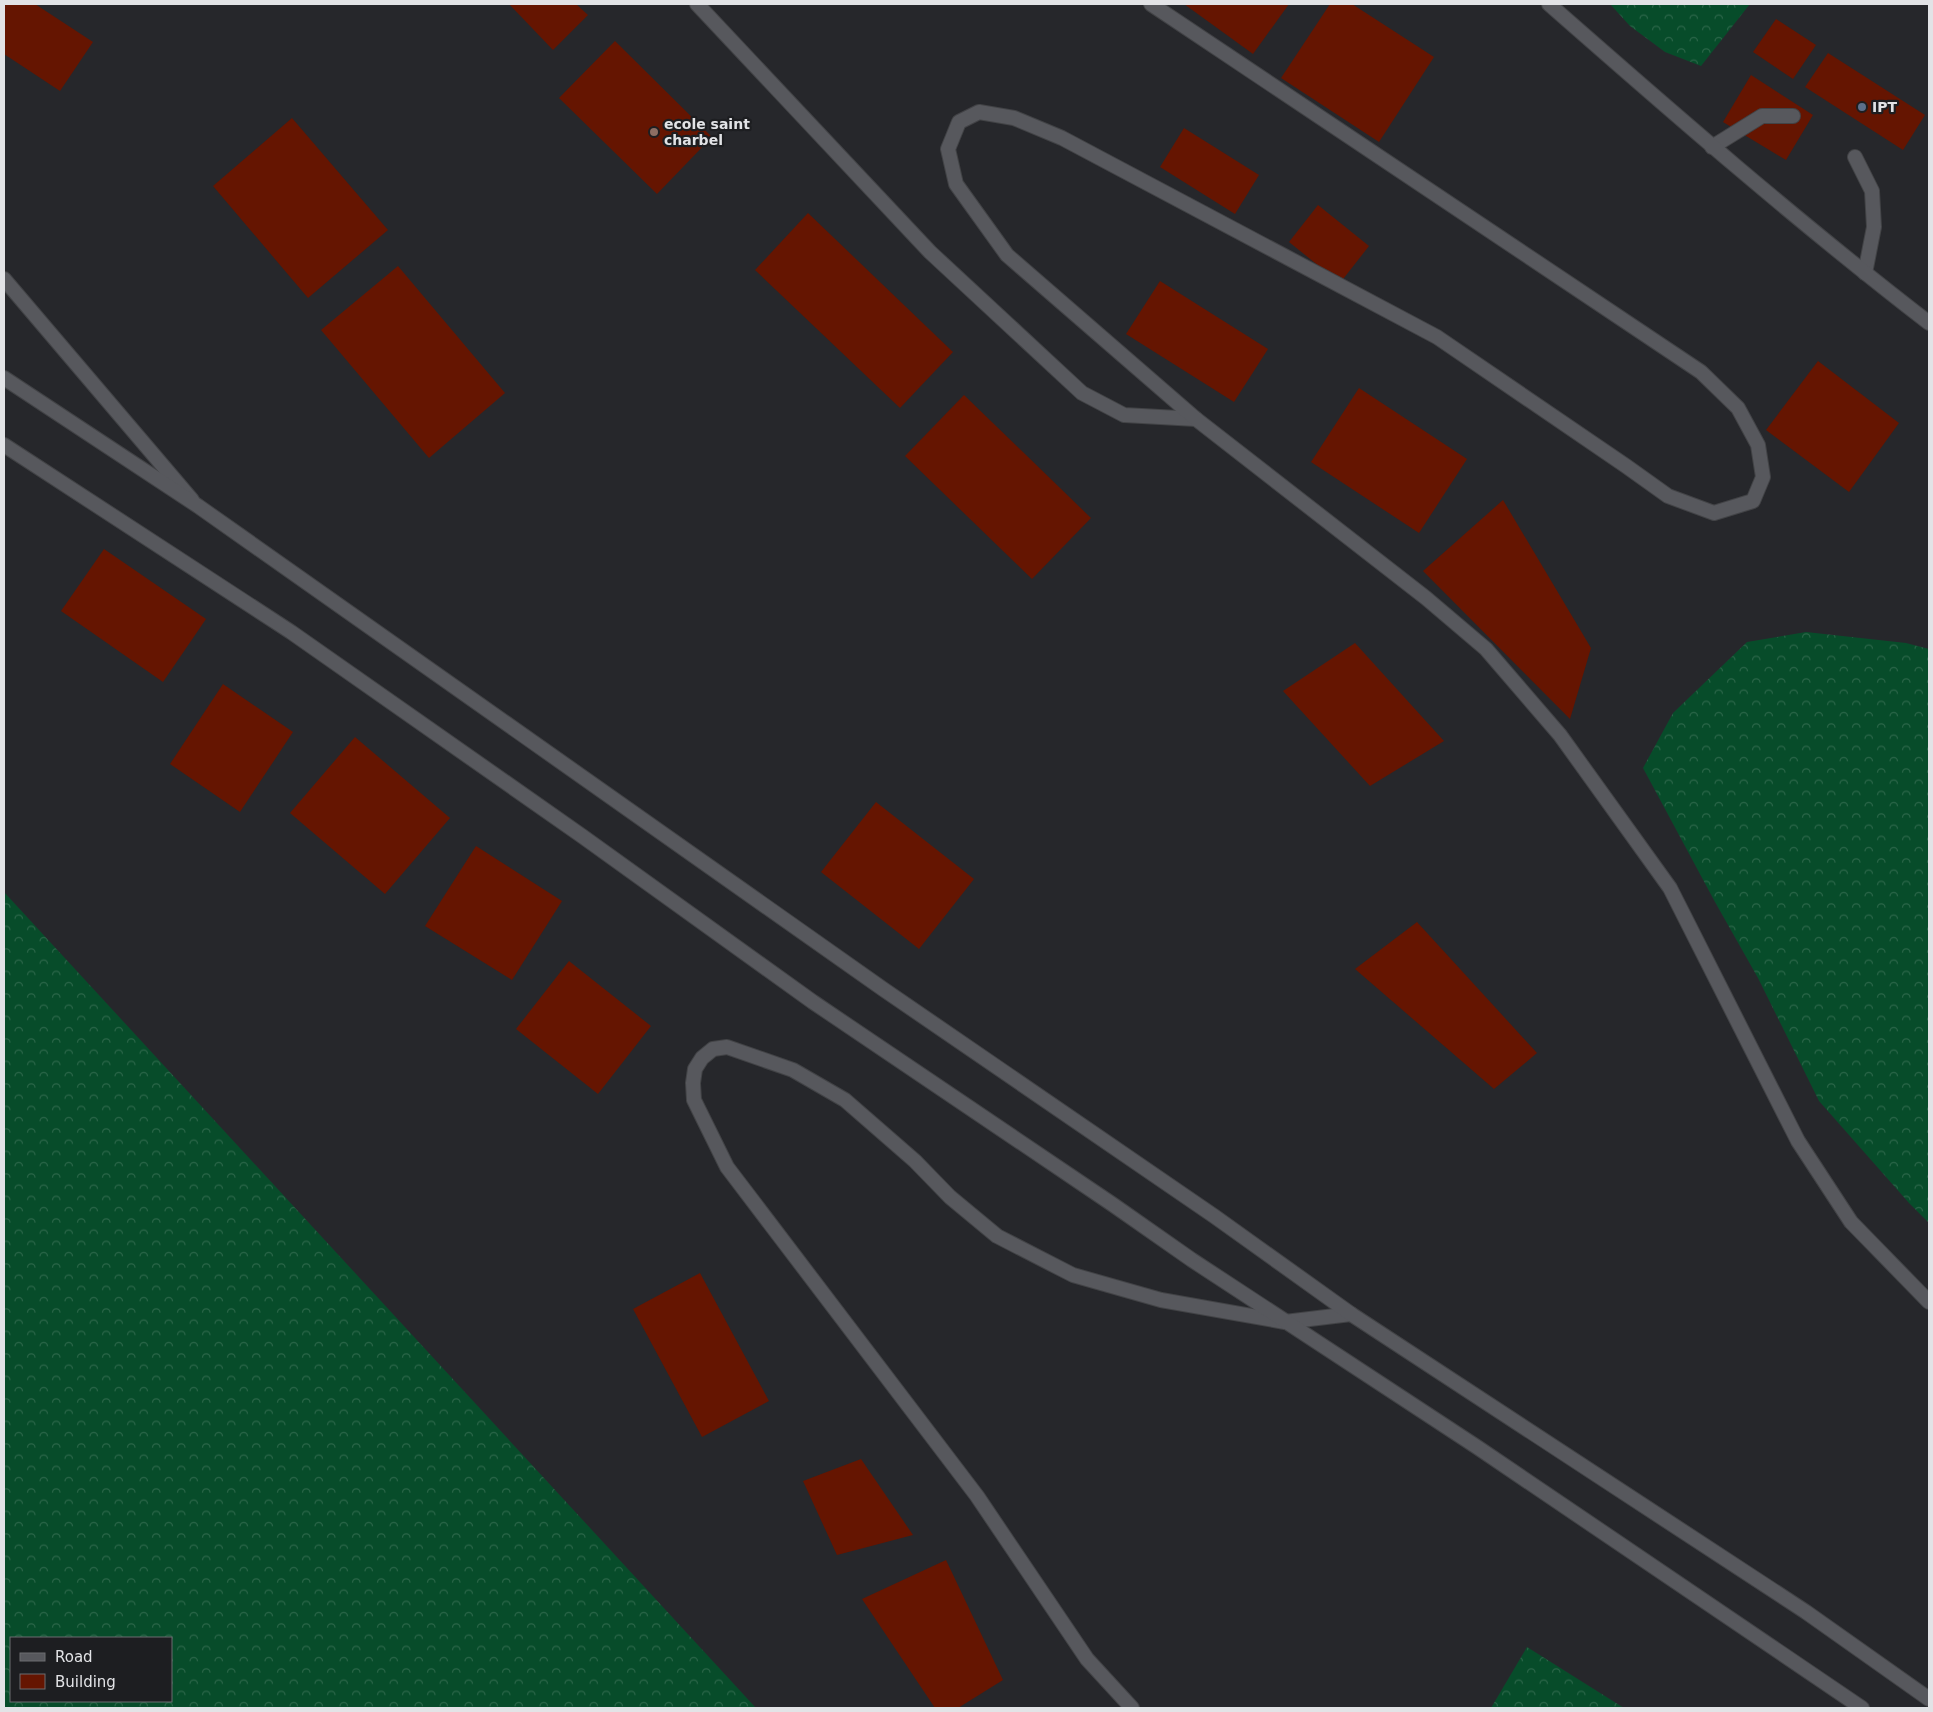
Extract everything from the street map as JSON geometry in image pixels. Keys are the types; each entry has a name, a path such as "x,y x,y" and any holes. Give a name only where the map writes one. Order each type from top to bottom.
{"street":[{"path":"697,4 930,252 1082,393 1124,415 1196,419"},
{"path":"1151,4 1700,372 1738,408 1758,445 1763,477 1753,500 1714,513 1668,496 1437,337 1062,138 1014,118 978,112 959,122 948,149 956,184 1007,255 1196,419 1426,598 1486,649 1560,734 1670,888 1798,1141 1851,1222 1929,1302"},
{"path":"1549,4 1712,147 1865,274 1929,323"},
{"path":"1712,147 1762,116 1793,116"},
{"path":"1855,157 1872,192 1874,227 1865,274"},
{"path":"4,278 198,506"},
{"path":"4,378 198,506 883,989 1206,1211 1351,1314 1806,1612 1929,1699"},
{"path":"4,445 291,632 582,836 813,1002 1285,1322 1493,1458 1862,1708"},
{"path":"1132,1708 1087,1659 977,1496 727,1168 694,1100 693,1083 695,1069 702,1058 713,1048 727,1047 793,1070 845,1100 915,1161 950,1197 997,1236 1073,1275 1162,1300 1285,1322 1351,1314"}],"green space":[{"path":"1610,4 1750,4 1701,66 1665,52 1630,26"},
{"path":"1806,632 1906,643 1929,649 1929,1223 1819,1101 1758,978 1643,768 1673,713 1747,642"},
{"path":"4,892 756,1708 4,1708"},
{"path":"1527,1647 1624,1708 1491,1708"}],"building":[{"path":"4,4 35,4 93,42 60,91 4,54"},
{"path":"509,4 576,4 588,15 553,50"},
{"path":"1184,4 1289,4 1253,54"},
{"path":"1330,4 1352,4 1434,57 1379,142 1281,78"},
{"path":"1776,19 1816,45 1793,79 1753,52"},
{"path":"615,41 712,137 657,194 559,98"},
{"path":"1828,53 1925,115 1903,150 1805,87"},
{"path":"1751,75 1813,115 1786,160 1723,122"},
{"path":"292,118 388,230 308,298 213,186"},
{"path":"1184,128 1259,175 1235,214 1160,167"},
{"path":"1318,205 1369,246 1340,283 1289,242"},
{"path":"808,213 953,352 900,408 755,270"},
{"path":"398,266 505,393 429,458 321,330"},
{"path":"1160,281 1268,349 1234,402 1126,334"},
{"path":"1818,361 1899,423 1849,492 1766,430"},
{"path":"1359,388 1467,459 1419,533 1311,462"},
{"path":"964,395 1091,518 1032,579 905,456"},
{"path":"1503,500 1591,648 1570,719 1423,571"},
{"path":"104,549 206,619 163,682 61,611"},
{"path":"1355,643 1444,741 1370,786 1283,691"},
{"path":"223,684 293,732 240,812 170,764"},
{"path":"355,737 450,818 385,894 290,813"},
{"path":"876,802 974,879 919,949 821,872"},
{"path":"476,846 562,901 512,980 425,926"},
{"path":"1417,922 1537,1053 1494,1089 1355,969"},
{"path":"569,961 651,1026 598,1094 516,1029"},
{"path":"700,1273 769,1401 702,1437 633,1309"},
{"path":"861,1459 913,1535 837,1555 803,1481"},
{"path":"946,1560 1003,1680 958,1708 935,1708 862,1599"}],"place":[{"name":"IPT","path":"1862,107"},
{"name":"ecole saint charbel","path":"654,132"}]}
